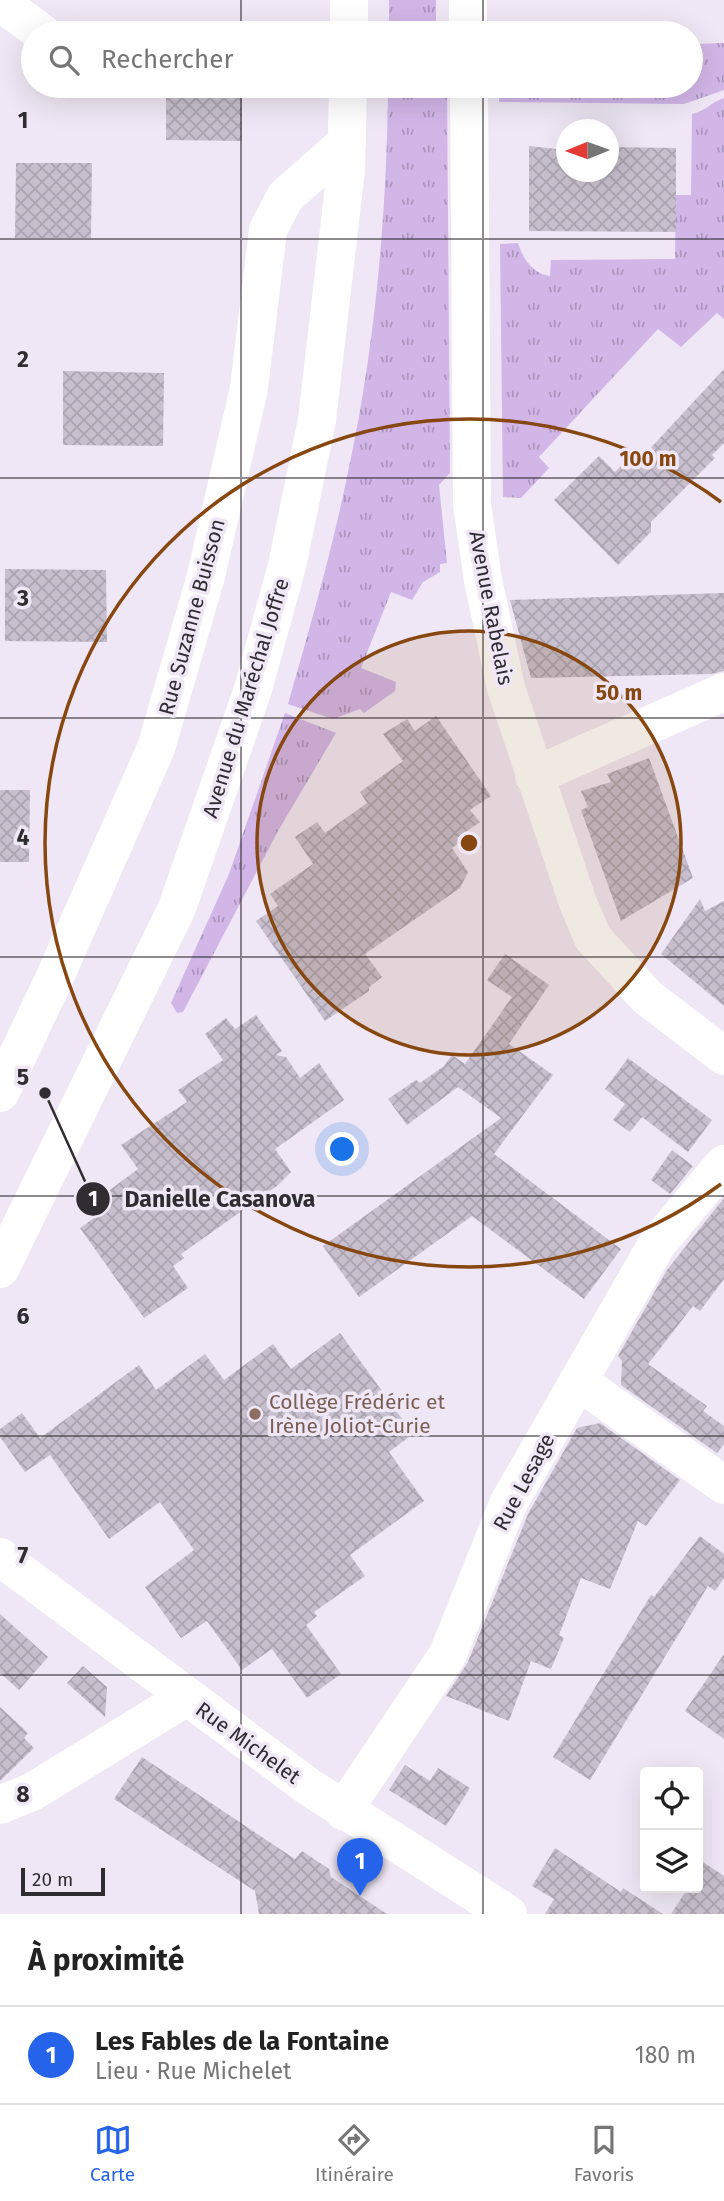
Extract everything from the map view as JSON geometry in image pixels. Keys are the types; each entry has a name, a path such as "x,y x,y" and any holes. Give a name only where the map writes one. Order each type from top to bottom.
{"street":[{"path":"349,0 349,21"},
{"path":"468,0 468,21"},
{"path":"0,2 26,21"},
{"name":"Avenue du Maréchal Joffre","path":"0,1269 177,908 251,695 287,566 317,420 347,142 348,98"},
{"name":"Avenue Rabelais","path":"469,98 472,504 483,580 506,688 534,776 593,938 647,997 724,1056"},
{"name":"Rue Suzanne Buisson","path":"0,1093 54,979 156,748 206,576 249,388 268,230 285,197 347,142"},
{"path":"534,776 724,692"},
{"name":"Rue Lesage","path":"343,1811 448,1654 509,1504 657,1244 724,1164"},
{"path":"578,1381 724,1485"},
{"name":"Rue Michelet","path":"0,1557 185,1698 343,1811 434,1865 508,1914"},
{"path":"0,1805 32,1792 185,1698"}],"green space":[{"path":"389,0 436,0 436,21 389,21"},
{"path":"724,43 724,90 703,97 703,44"},
{"path":"388,98 447,98 450,473 439,485 447,563 440,564 440,572 423,582 412,600 391,592 361,668 396,682 395,691 364,713 360,709 333,719 288,704 335,531 357,425 378,280"},
{"path":"499,98 701,98 684,104 499,102"},
{"path":"724,98 724,319 717,313 681,347 658,329 539,457 549,468 521,498 503,497 500,244 518,243 530,265 550,276 551,260 675,259 676,195 691,195 692,114"},
{"path":"285,713 336,733 278,831 183,1012 177,1013 171,1003 229,874"}],"building":[{"path":"166,98 242,98 242,141 166,140"},
{"path":"529,146 556,149 556,182 619,182 619,147 676,148 676,232 529,231"},
{"path":"16,163 92,163 91,238 15,238"},
{"path":"724,369 724,443 712,455 715,458 651,522 651,532 618,565 554,500 599,456 615,472 625,462 632,468"},
{"path":"63,371 164,373 163,446 63,445"},
{"path":"5,569 106,570 107,642 5,641"},
{"path":"724,593 724,671 711,674 531,678 510,600"},
{"path":"436,716 491,796 470,810 480,822 457,838 460,842 452,848 468,872 460,888 365,954 382,977 369,987 369,991 325,1021 256,921 278,906 270,894 313,864 295,837 317,822 325,833 367,803 360,792 403,761 383,734 407,719 415,731"},
{"path":"649,758 693,878 621,921 581,810 588,807 581,791 611,782 607,774"},
{"path":"0,790 30,790 29,862 0,862"},
{"path":"700,899 705,911 724,901 724,1006 661,954"},
{"path":"505,954 549,985 509,1044 553,1075 494,1154 621,1249 584,1299 472,1216 359,1297 323,1246 501,1118 458,1087 407,1125 388,1099 416,1080 420,1083 444,1066 452,1055 465,1064 512,997 487,980"},
{"path":"256,1015 282,1051 276,1055 286,1057 300,1078 319,1063 344,1100 275,1149 291,1172 277,1186 181,1254 184,1258 173,1266 188,1288 144,1318 80,1228 102,1212 95,1201 138,1169 121,1145 187,1102 178,1090 223,1060 205,1034 226,1018 235,1029"},
{"path":"628,1058 712,1120 688,1152 642,1117 630,1132 613,1120 625,1104 605,1089"},
{"path":"672,1150 693,1166 670,1194 651,1180"},
{"path":"724,1198 724,1279 700,1311 693,1306 648,1364 707,1406 703,1411 724,1426 724,1444 717,1453 621,1385 622,1361 618,1356 667,1270"},
{"path":"340,1333 413,1434 389,1452 424,1501 350,1555 365,1576 314,1612 317,1616 306,1625 341,1674 307,1698 272,1649 242,1670 207,1621 181,1638 145,1587 194,1550 160,1502 109,1539 50,1455 25,1472 0,1437 0,1429 22,1413 40,1438 139,1365 156,1390 205,1354 224,1380 273,1344 291,1369"},
{"path":"600,1423 680,1480 646,1526 638,1521 610,1589 581,1578 559,1635 564,1638 551,1669 531,1661 509,1721 446,1696 468,1662 528,1514 577,1428"},
{"path":"700,1536 724,1554 724,1578 715,1591 708,1586 590,1780 553,1757 651,1595 654,1597"},
{"path":"0,1614 48,1657 19,1690 0,1673"},
{"path":"724,1654 724,1739 685,1711"},
{"path":"83,1666 107,1687 105,1717 67,1683"},
{"path":"0,1707 28,1733 24,1738 34,1748 0,1781"},
{"path":"142,1757 295,1859 302,1851 329,1869 331,1877 387,1914 259,1914 255,1891 114,1799"},
{"path":"405,1765 430,1781 438,1768 470,1788 446,1826 389,1790"},
{"path":"555,1848 621,1892 623,1888 663,1914 545,1914 554,1899 532,1886"},
{"path":"703,1862 724,1876 724,1914 671,1914 685,1893 703,1893"}],"place":[{"name":"Danielle Casanova","path":"45,1093"},
{"name":"Collège Frédéric et Irène Joliot-Curie","path":"255,1414"},
{"name":"Les Fables de la Fontaine","path":"360,1896"}]}
